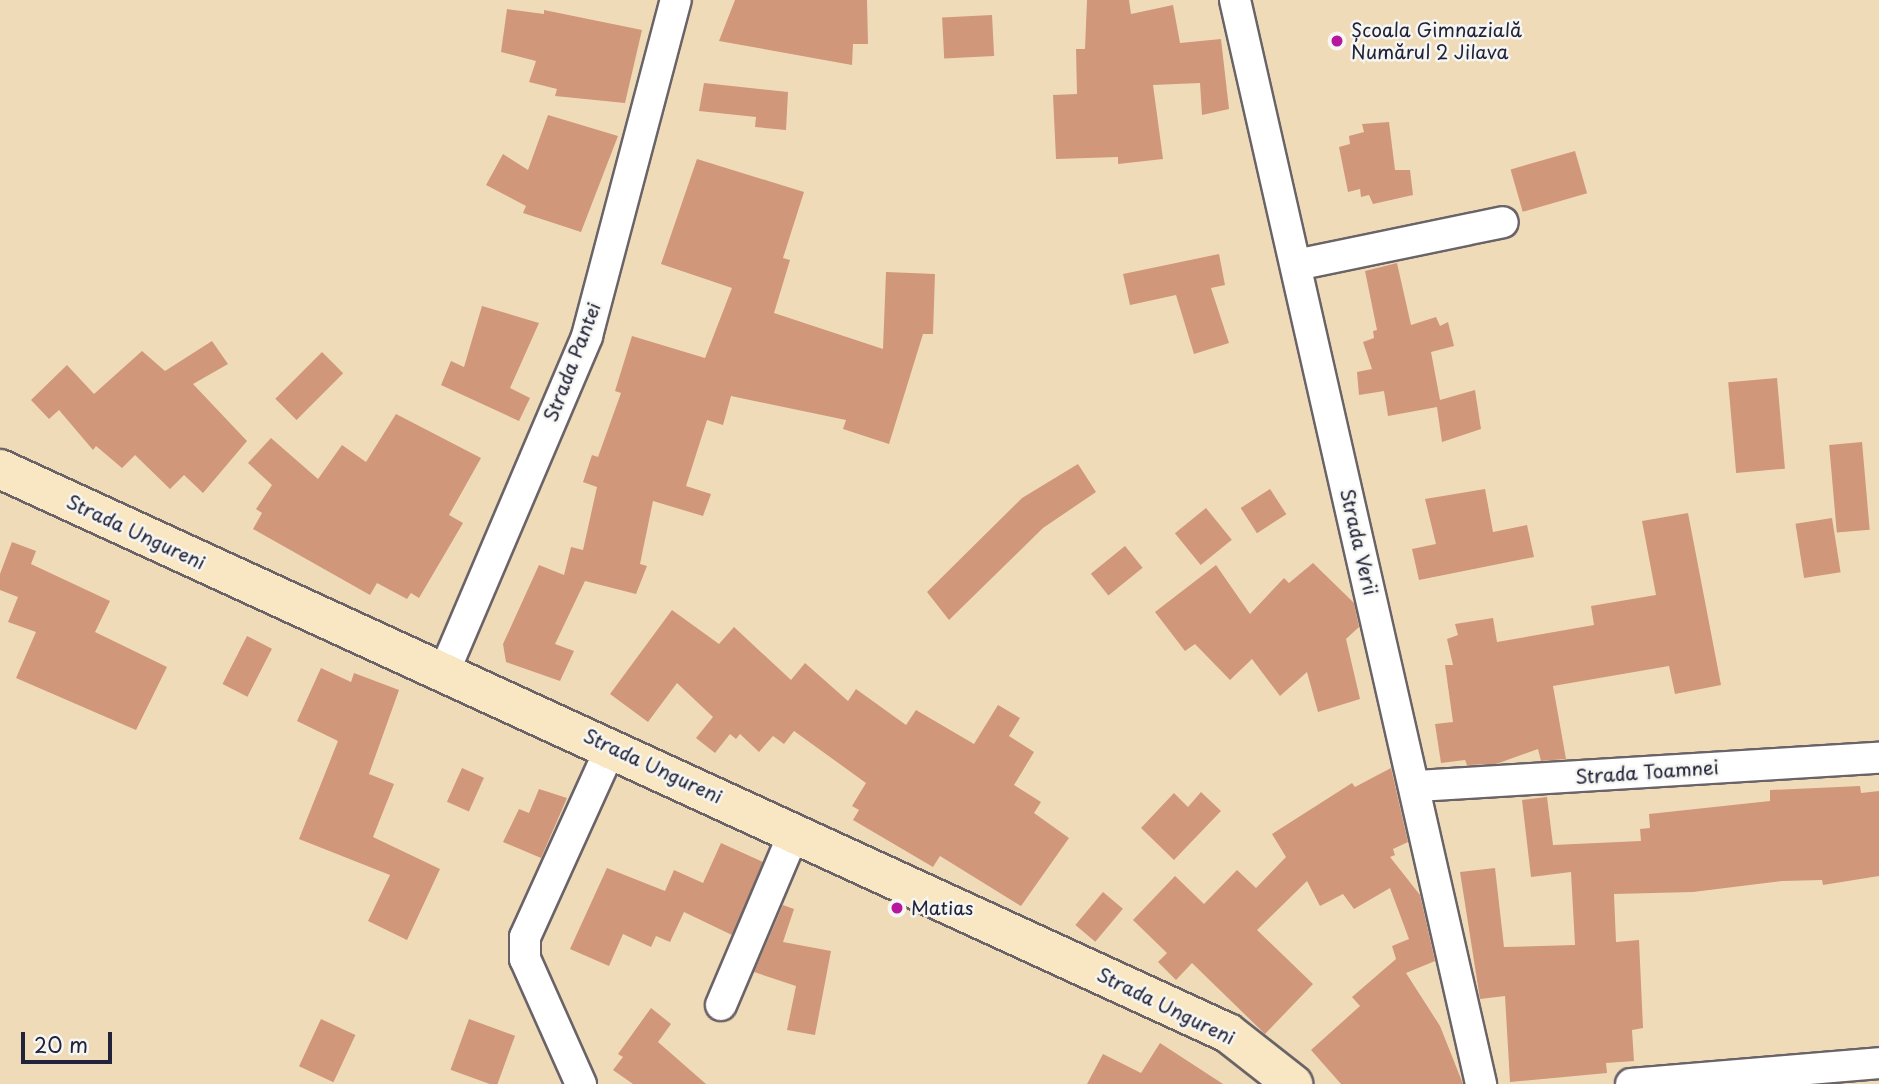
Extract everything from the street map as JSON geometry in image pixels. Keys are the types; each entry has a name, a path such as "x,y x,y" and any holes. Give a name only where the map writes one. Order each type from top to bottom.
{"main road":[{"name":"Strada Ungureni","path":"0,469 795,831 1228,1033 1293,1084"}],"street":[{"name":"Strada Pantei","path":"444,672 587,335 676,0"},
{"name":"Strada Verii","path":"1235,0 1416,786 1481,1084"},
{"path":"1296,265 1503,222"},
{"path":"581,1084 525,959 525,937 611,747"},
{"name":"Strada Toamnei","path":"1416,786 1879,758"},
{"path":"721,1005 795,831"},
{"path":"1631,1084 1879,1063"}],"building":[{"path":"735,0 867,0 868,44 853,44 852,65 719,41"},
{"path":"1087,0 1129,0 1131,14 1173,5 1180,43 1221,39 1229,109 1202,115 1200,83 1153,85 1163,159 1118,164 1118,157 1056,159 1053,95 1077,94 1076,49 1085,49"},
{"path":"507,9 544,14 544,10 642,30 625,103 555,96 557,89 529,82 536,61 501,52"},
{"path":"992,15 994,56 944,59 942,18"},
{"path":"704,83 788,92 786,130 755,127 756,117 699,111"},
{"path":"548,115 618,136 581,232 523,213 526,206 486,185 503,154 528,170"},
{"path":"1389,122 1395,170 1410,170 1413,195 1373,204 1369,195 1361,197 1360,189 1348,192 1339,147 1350,144 1349,136 1364,132 1362,124"},
{"path":"1575,151 1587,193 1523,212 1511,169"},
{"path":"697,159 804,192 783,258 790,260 774,313 883,349 886,272 935,274 933,334 923,334 889,444 843,429 846,420 731,396 723,425 707,420 686,486 711,494 703,516 653,501 640,564 647,566 636,594 585,581 555,644 574,651 560,681 506,662 503,644 539,565 564,575 571,547 583,550 597,487 583,482 592,455 598,457 621,393 615,391 632,336 705,358 732,288 661,264"},
{"path":"1219,254 1225,285 1211,288 1229,343 1194,354 1176,295 1130,305 1123,274"},
{"path":"1397,263 1411,325 1436,317 1440,326 1448,322 1454,346 1431,352 1440,400 1475,390 1481,429 1442,442 1437,407 1388,416 1384,391 1359,395 1357,372 1372,369 1363,342 1374,338 1373,331 1377,330 1365,271"},
{"path":"482,306 539,323 510,388 530,398 519,421 441,385 451,361 464,367"},
{"path":"212,341 228,364 193,384 247,441 203,493 184,475 170,489 135,455 122,468 96,446 93,450 59,410 49,419 31,400 67,365 94,394 142,351 165,371"},
{"path":"322,352 343,373 297,420 275,399"},
{"path":"1777,378 1785,469 1736,473 1728,382"},
{"path":"396,414 481,458 449,515 463,523 419,598 411,593 407,599 377,583 370,595 253,529 262,513 256,509 272,485 248,463 271,438 318,479 342,445 366,462"},
{"path":"1862,442 1870,530 1837,533 1829,445"},
{"path":"1078,464 1096,492 1043,528 949,620 927,592 1022,498"},
{"path":"1270,489 1286,514 1257,533 1241,508"},
{"path":"1485,489 1493,532 1527,525 1534,557 1419,580 1412,549 1436,544 1425,499"},
{"path":"1206,508 1232,540 1201,565 1175,533"},
{"path":"1688,513 1721,685 1675,694 1669,666 1553,686 1566,759 1541,761 1538,749 1496,764 1467,765 1465,760 1441,763 1435,724 1453,722 1445,665 1453,665 1447,639 1458,635 1455,624 1493,618 1497,642 1594,625 1591,606 1656,595 1642,521"},
{"path":"1832,518 1841,572 1804,578 1795,524"},
{"path":"12,542 36,551 31,564 110,601 95,632 167,667 136,730 16,678 36,632 8,622 18,597 0,590 0,574"},
{"path":"1125,546 1143,568 1108,595 1091,574"},
{"path":"1313,563 1354,603 1359,627 1346,639 1360,699 1318,712 1307,672 1280,696 1252,659 1230,680 1195,644 1185,651 1155,612 1216,565 1250,614 1284,578 1289,583"},
{"path":"672,610 719,644 734,627 791,680 805,663 848,701 856,689 906,725 916,710 974,744 998,705 1020,718 1009,736 1034,752 1014,785 1041,802 1034,813 1069,838 1021,906 940,856 933,867 853,820 859,810 852,806 866,783 794,731 784,744 773,736 759,752 740,734 736,739 730,734 715,753 696,738 713,717 677,683 648,722 610,694"},
{"path":"247,636 272,649 247,697 222,684"},
{"path":"321,668 351,682 354,673 399,690 369,774 394,784 373,837 440,869 407,940 368,921 390,875 299,839 338,741 297,721"},
{"path":"462,768 484,778 469,812 447,802"},
{"path":"1391,768 1408,842 1393,849 1395,855 1390,857 1420,895 1435,961 1406,973 1440,1026 1463,1084 1341,1084 1311,1050 1360,1006 1352,997 1396,959 1392,946 1409,939 1390,888 1354,909 1343,894 1320,906 1307,881 1257,930 1313,984 1265,1034 1192,963 1176,980 1158,962 1167,953 1133,920 1175,876 1204,904 1237,870 1256,888 1286,857 1272,834 1352,783 1355,787"},
{"path":"1860,786 1861,793 1879,791 1879,876 1823,885 1822,880 1782,881 1693,892 1614,894 1616,942 1639,940 1643,1028 1632,1030 1634,1061 1606,1063 1607,1073 1510,1082 1505,996 1480,999 1460,872 1495,868 1504,947 1575,945 1571,872 1531,877 1522,800 1547,797 1553,845 1641,841 1640,829 1650,828 1649,814 1770,801 1770,790"},
{"path":"539,789 567,798 541,858 503,842 519,809 529,813"},
{"path":"1201,792 1221,811 1174,860 1141,828 1174,793 1188,807"},
{"path":"721,843 763,862 732,935 684,912 670,942 656,936 651,947 623,934 609,966 570,949 607,868 665,891 674,870 703,883"},
{"path":"1103,892 1123,909 1095,942 1075,925"},
{"path":"783,905 794,909 783,942 831,951 815,1035 787,1030 796,986 754,972"},
{"path":"651,1008 671,1024 658,1042 706,1084 633,1084 613,1070 623,1057 618,1054"},
{"path":"321,1019 355,1035 333,1082 299,1066"},
{"path":"469,1019 515,1036 497,1084 490,1084 451,1070"},
{"path":"1160,1043 1223,1084 1087,1084 1103,1054 1141,1073"}],"place":[{"name":"Școala Gimnazială Numărul 2 Jilava","path":"1337,41"},
{"name":"Matias","path":"897,908"}]}
